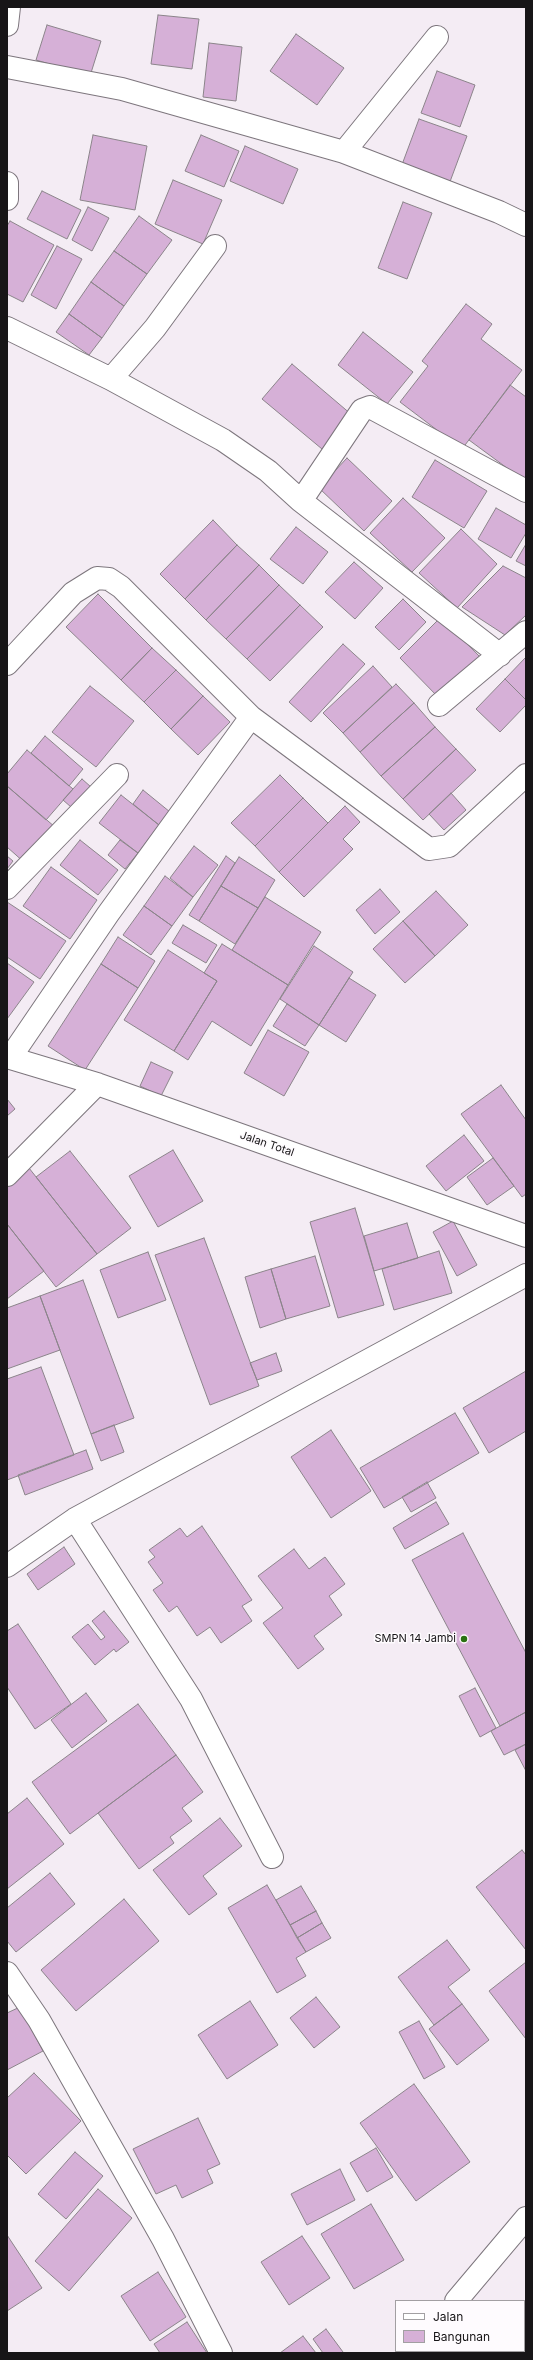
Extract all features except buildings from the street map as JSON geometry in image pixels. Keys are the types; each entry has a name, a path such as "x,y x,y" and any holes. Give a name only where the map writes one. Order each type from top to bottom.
{"street":[{"path":"7,25 8,7"},
{"path":"344,152 437,37"},
{"path":"7,68 122,89 344,152 499,212 526,225"},
{"path":"7,183 7,199"},
{"path":"111,379 155,328 215,246"},
{"path":"7,328 111,379 222,440 268,470 301,501 500,655"},
{"path":"301,501 362,410 370,407 526,491"},
{"path":"7,664 72,593 96,578 109,579 121,587 251,717 428,849 449,846 526,775"},
{"path":"439,705 526,632"},
{"path":"9,1057 108,914 251,717"},
{"path":"7,888 117,776"},
{"name":"Jalan Total","path":"9,1057 98,1084 526,1236"},
{"path":"7,1175 98,1084"},
{"path":"7,1566 75,1519 526,1276"},
{"path":"75,1519 191,1699 272,1856"},
{"path":"7,1973 39,2020 163,2239 221,2353"},
{"path":"457,2300 526,2218"}],"place":[{"name":"SMPN 14 Jambi","path":"464,1639"}]}
